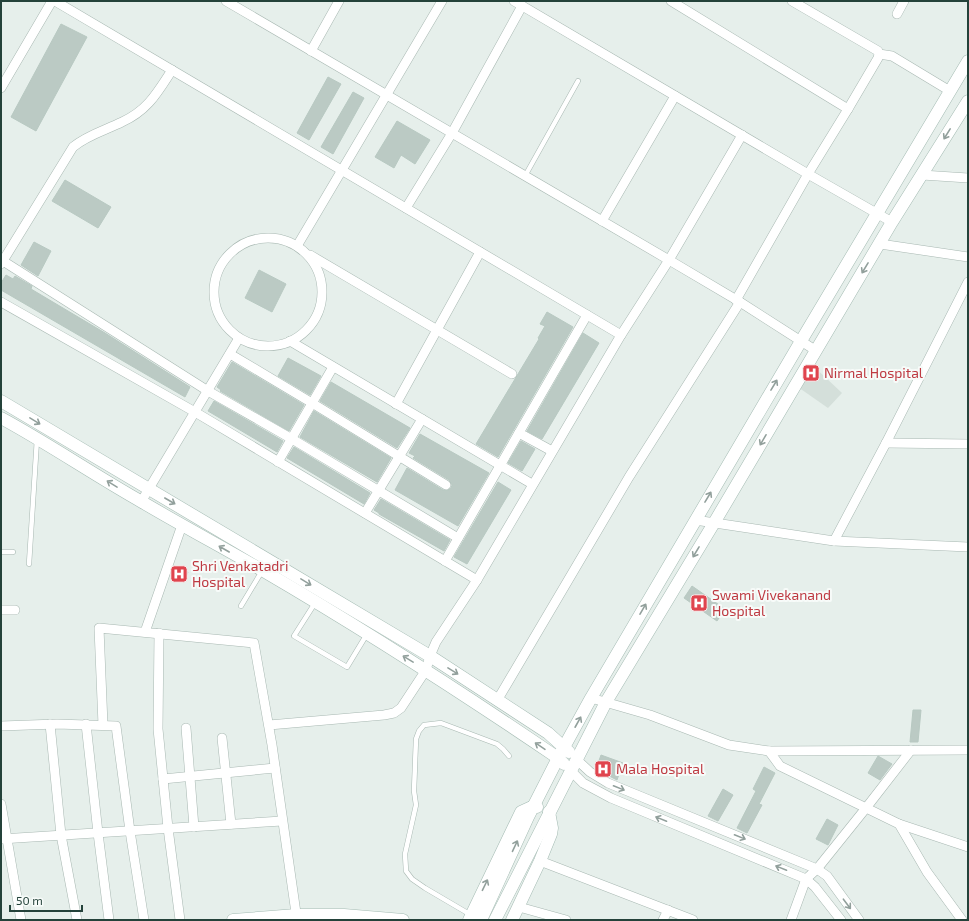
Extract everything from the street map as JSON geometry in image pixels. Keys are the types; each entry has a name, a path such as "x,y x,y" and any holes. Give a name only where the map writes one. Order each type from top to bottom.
{"main road":[{"path":"474,918 521,812 534,806 591,698 800,341 968,61"},
{"path":"495,920 570,770 606,702 714,524 815,350 892,222 968,101"},
{"path":"1,401 430,656 548,733 576,759"},
{"path":"1,418 37,438 140,502 262,570 426,670 558,758 570,770"},
{"path":"534,806 549,812"},
{"path":"512,920 551,834 552,828 549,812"},
{"path":"233,920 344,915 403,920"}],"street":[{"path":"1,88 54,1 621,335"},
{"path":"226,1 669,260 738,301 815,350"},
{"path":"311,51 339,1"},
{"path":"297,246 442,1"},
{"path":"514,1 892,222"},
{"path":"671,1 848,110"},
{"path":"792,1 878,51 879,54 892,56 950,91"},
{"path":"897,14 904,1"},
{"path":"406,208 452,133 522,6"},
{"path":"498,699 629,477 738,301 808,174 848,110 879,54"},
{"path":"172,70 156,95 145,108 124,122 80,141 73,147 2,263 208,391 458,538"},
{"path":"602,221 676,96"},
{"path":"269,725 384,715 394,713 401,708 426,670 436,642 477,580 532,484 621,335 669,260 742,135"},
{"path":"922,175 968,178"},
{"path":"307,253 319,270 323,284 323,297 319,313 307,331 290,342 275,346 259,346 239,338 228,329 217,313 213,298 213,285 220,265 226,256 247,241 265,237 280,238 297,246 512,374"},
{"path":"880,244 968,257"},
{"path":"396,404 480,252"},
{"path":"834,541 968,282"},
{"path":"1,302 195,412 477,580"},
{"path":"445,561 587,315"},
{"path":"140,502 239,338"},
{"path":"290,342 532,484"},
{"path":"230,354 446,485"},
{"path":"278,462 333,366"},
{"path":"365,513 422,419"},
{"path":"519,433 552,451"},
{"path":"886,443 968,444"},
{"path":"695,520 834,541 968,547"},
{"path":"145,632 182,525"},
{"path":"1,610 15,610"},
{"path":"103,725 98,628 254,643 269,725 296,918"},
{"path":"159,634 158,729 168,828 180,920"},
{"path":"591,698 650,715 729,745 769,751 968,750"},
{"path":"50,724 61,835 77,920"},
{"path":"86,724 98,833 110,920"},
{"path":"1,726 86,724 114,725 117,727 130,831 144,920"},
{"path":"186,728 194,827"},
{"path":"222,738 231,824"},
{"path":"791,920 806,879 817,869 911,750"},
{"path":"769,751 780,766 899,824 968,847"},
{"path":"576,759 590,772 608,783 817,869 827,876 859,920"},
{"path":"163,779 275,768"},
{"path":"570,770 583,783 611,798 806,879 815,887 841,920"},
{"path":"1,804 4,839 21,920"},
{"path":"4,839 282,821"},
{"path":"899,824 927,872 962,920"},
{"path":"540,861 693,920"},
{"path":"519,906 566,920"},
{"path":"663,920 668,910"}],"lane":[{"path":"525,176 578,81"},
{"path":"29,564 37,438"},
{"path":"1,552 13,552"},
{"path":"241,606 269,559"},
{"path":"315,603 294,636 347,667 367,634"},
{"path":"474,918 425,888 412,879 406,871 404,854 416,805 414,791 416,739 419,731 424,725 441,723 497,744 509,756"}],"shaded area":[{"name":"Nirmal Hospital","path":"809,362 842,393 828,408 795,385"}],"building":[{"path":"61,24 87,37 36,131 11,117"},
{"path":"328,77 341,84 309,140 297,133"},
{"path":"353,92 364,98 333,154 321,147"},
{"path":"397,121 430,140 415,164 401,155 394,168 375,157"},
{"path":"65,180 111,207 98,228 52,201"},
{"path":"34,242 51,251 38,276 21,265"},
{"path":"259,270 286,284 272,312 245,298"},
{"path":"6,275 13,279 15,276 32,286 31,289 105,333 190,387 185,397 1,290 1,283"},
{"path":"547,312 573,327 498,457 476,444 539,339 538,338 545,326 540,324"},
{"path":"583,333 599,343 542,439 527,431"},
{"path":"288,358 321,376 310,395 278,376"},
{"path":"232,362 304,405 289,431 220,391 221,390 217,387"},
{"path":"331,382 410,428 397,448 320,401"},
{"path":"214,401 283,441 277,452 208,411"},
{"path":"314,411 391,458 377,482 300,437"},
{"path":"420,434 489,473 458,526 395,490 407,468 443,490 448,490 451,488 452,485 449,480 413,458 415,456 409,453"},
{"path":"521,441 535,449 522,471 508,463"},
{"path":"294,447 370,493 364,504 287,458"},
{"path":"498,482 511,490 467,564 454,557"},
{"path":"381,499 450,540 444,551 374,510"},
{"path":"175,567 188,572 184,582 171,576"},
{"path":"692,586 725,609 717,621 684,598"},
{"path":"913,710 921,710 918,742 910,742"},
{"path":"601,755 623,763 617,780 596,769"},
{"path":"878,756 892,764 880,780 868,773"},
{"path":"764,767 775,773 759,804 762,805 747,833 737,828 756,791 753,789"},
{"path":"723,789 733,795 718,821 708,816"},
{"path":"827,819 838,825 828,845 816,839"}],"place":[{"name":"Nirmal Hospital","path":"811,373"},
{"name":"Shri Venkatadri Hospital","path":"179,574"},
{"name":"Swami Vivekanand Hospital","path":"699,603"},
{"name":"Mala Hospital","path":"603,769"}]}
